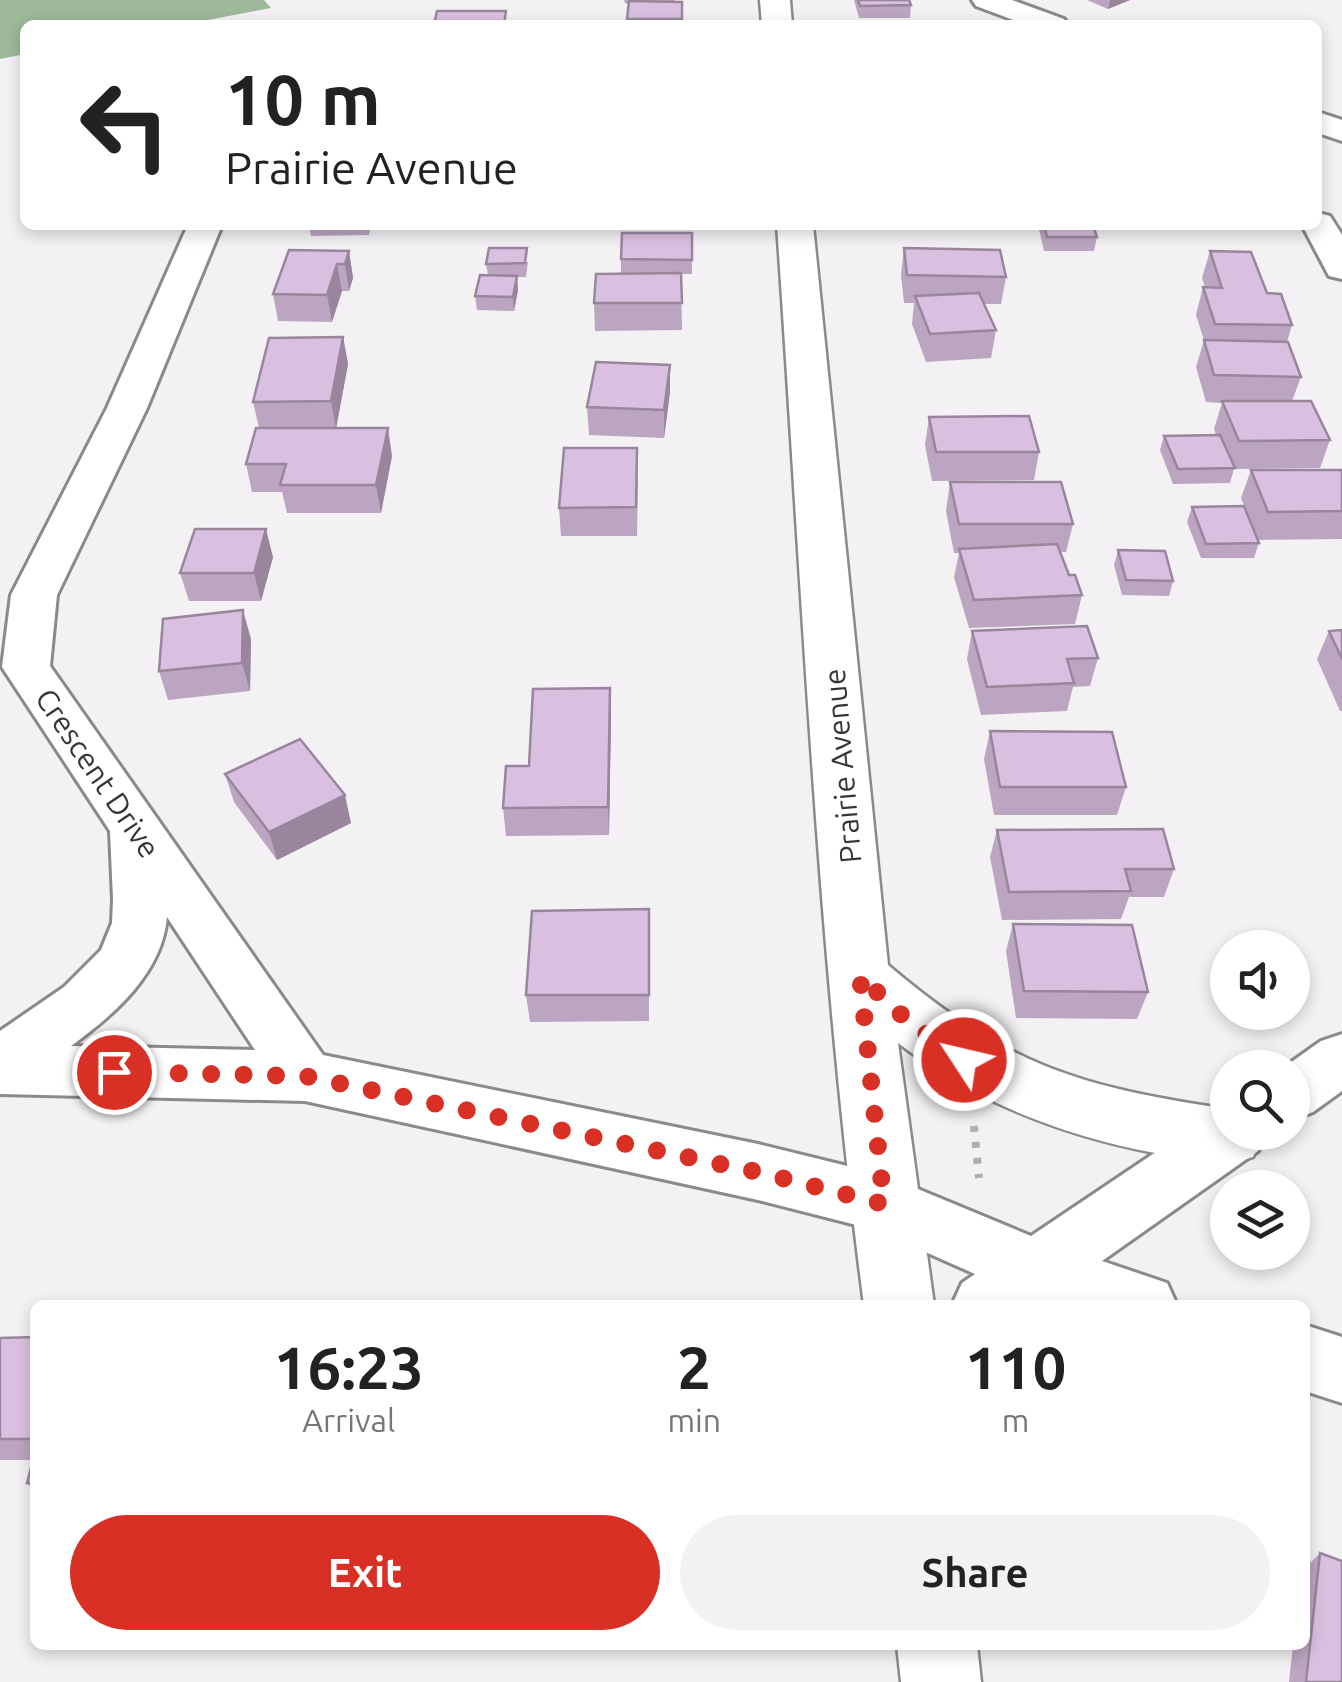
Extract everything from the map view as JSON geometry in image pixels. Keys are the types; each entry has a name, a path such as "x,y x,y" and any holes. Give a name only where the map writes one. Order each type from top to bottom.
{"main road":[{"name":"Prairie Avenue","path":"796,230 860,976 898,1300"},
{"path":"860,976 908,1021 964,1060 1052,1103 1140,1125 1210,1132"},
{"path":"938,1650 941,1682"}],"street":[{"path":"986,0 1040,20"},
{"name":"Crescent Drive","path":"203,230 127,408 34,596 26,668 305,1076"},
{"path":"1321,230 1342,268"},
{"path":"0,1066 70,1014 119,971 139,926 136,828"},
{"path":"1310,1082 1342,1060"},
{"path":"0,1066 305,1076 758,1172 884,1204 1037,1270 1129,1300"},
{"path":"992,1300 1210,1150"},
{"path":"1310,1360 1342,1370"}],"path":[{"path":"974,1117 980,1189"}],"green space":[{"path":"0,0 264,0 271,8 208,20 20,20 20,55 0,59"}],"building":[{"path":"858,0 909,0 911,5 860,6"},
{"path":"629,1 682,2 682,19 627,19"},
{"path":"437,11 506,11 505,20 435,20"},
{"path":"1045,230 1095,230 1097,237 1047,237"},
{"path":"622,233 692,233 692,260 621,259"},
{"path":"489,248 527,248 525,263 486,264"},
{"path":"904,248 1000,250 1006,277 907,275"},
{"path":"289,250 349,251 345,264 337,264 327,295 273,294"},
{"path":"1210,251 1251,252 1267,293 1281,294 1292,325 1215,324 1203,287 1222,288"},
{"path":"681,273 682,303 594,303 596,274"},
{"path":"480,275 517,276 513,297 475,296"},
{"path":"979,293 996,330 930,334 915,296"},
{"path":"343,337 331,401 253,402 269,338"},
{"path":"1204,340 1288,342 1301,377 1214,375"},
{"path":"596,362 670,365 664,410 587,407"},
{"path":"1222,401 1311,401 1330,440 1239,441"},
{"path":"1029,416 1039,452 936,452 929,417"},
{"path":"256,428 388,428 376,485 280,485 286,464 246,464"},
{"path":"1220,435 1235,468 1178,469 1164,436"},
{"path":"564,448 637,448 636,507 559,508"},
{"path":"1251,470 1342,470 1342,511 1268,512"},
{"path":"950,482 1061,482 1073,524 959,524"},
{"path":"1244,506 1259,543 1206,544 1192,507"},
{"path":"195,529 266,529 254,573 180,573"},
{"path":"1057,544 1082,595 974,600 959,549"},
{"path":"1118,550 1165,551 1173,581 1126,580"},
{"path":"243,610 242,663 159,671 163,619"},
{"path":"1087,626 1098,658 1067,659 1074,683 987,687 972,631"},
{"path":"1342,630 1342,659 1329,631"},
{"path":"610,688 608,807 503,808 506,766 529,766 533,689"},
{"path":"990,731 1112,732 1126,787 1000,787"},
{"path":"300,739 345,795 269,832 225,774"},
{"path":"1163,829 1174,869 1125,869 1131,891 1009,892 997,830"},
{"path":"649,909 649,995 526,995 532,911"},
{"path":"1013,924 1132,925 1148,992 1024,991"},
{"path":"30,1337 30,1439 0,1439 0,1338"},
{"path":"1320,1553 1342,1561 1342,1682 1306,1682"}],"route":[{"path":"114,1072 305,1076 758,1172 884,1204 860,976 908,1021 964,1060"}]}
